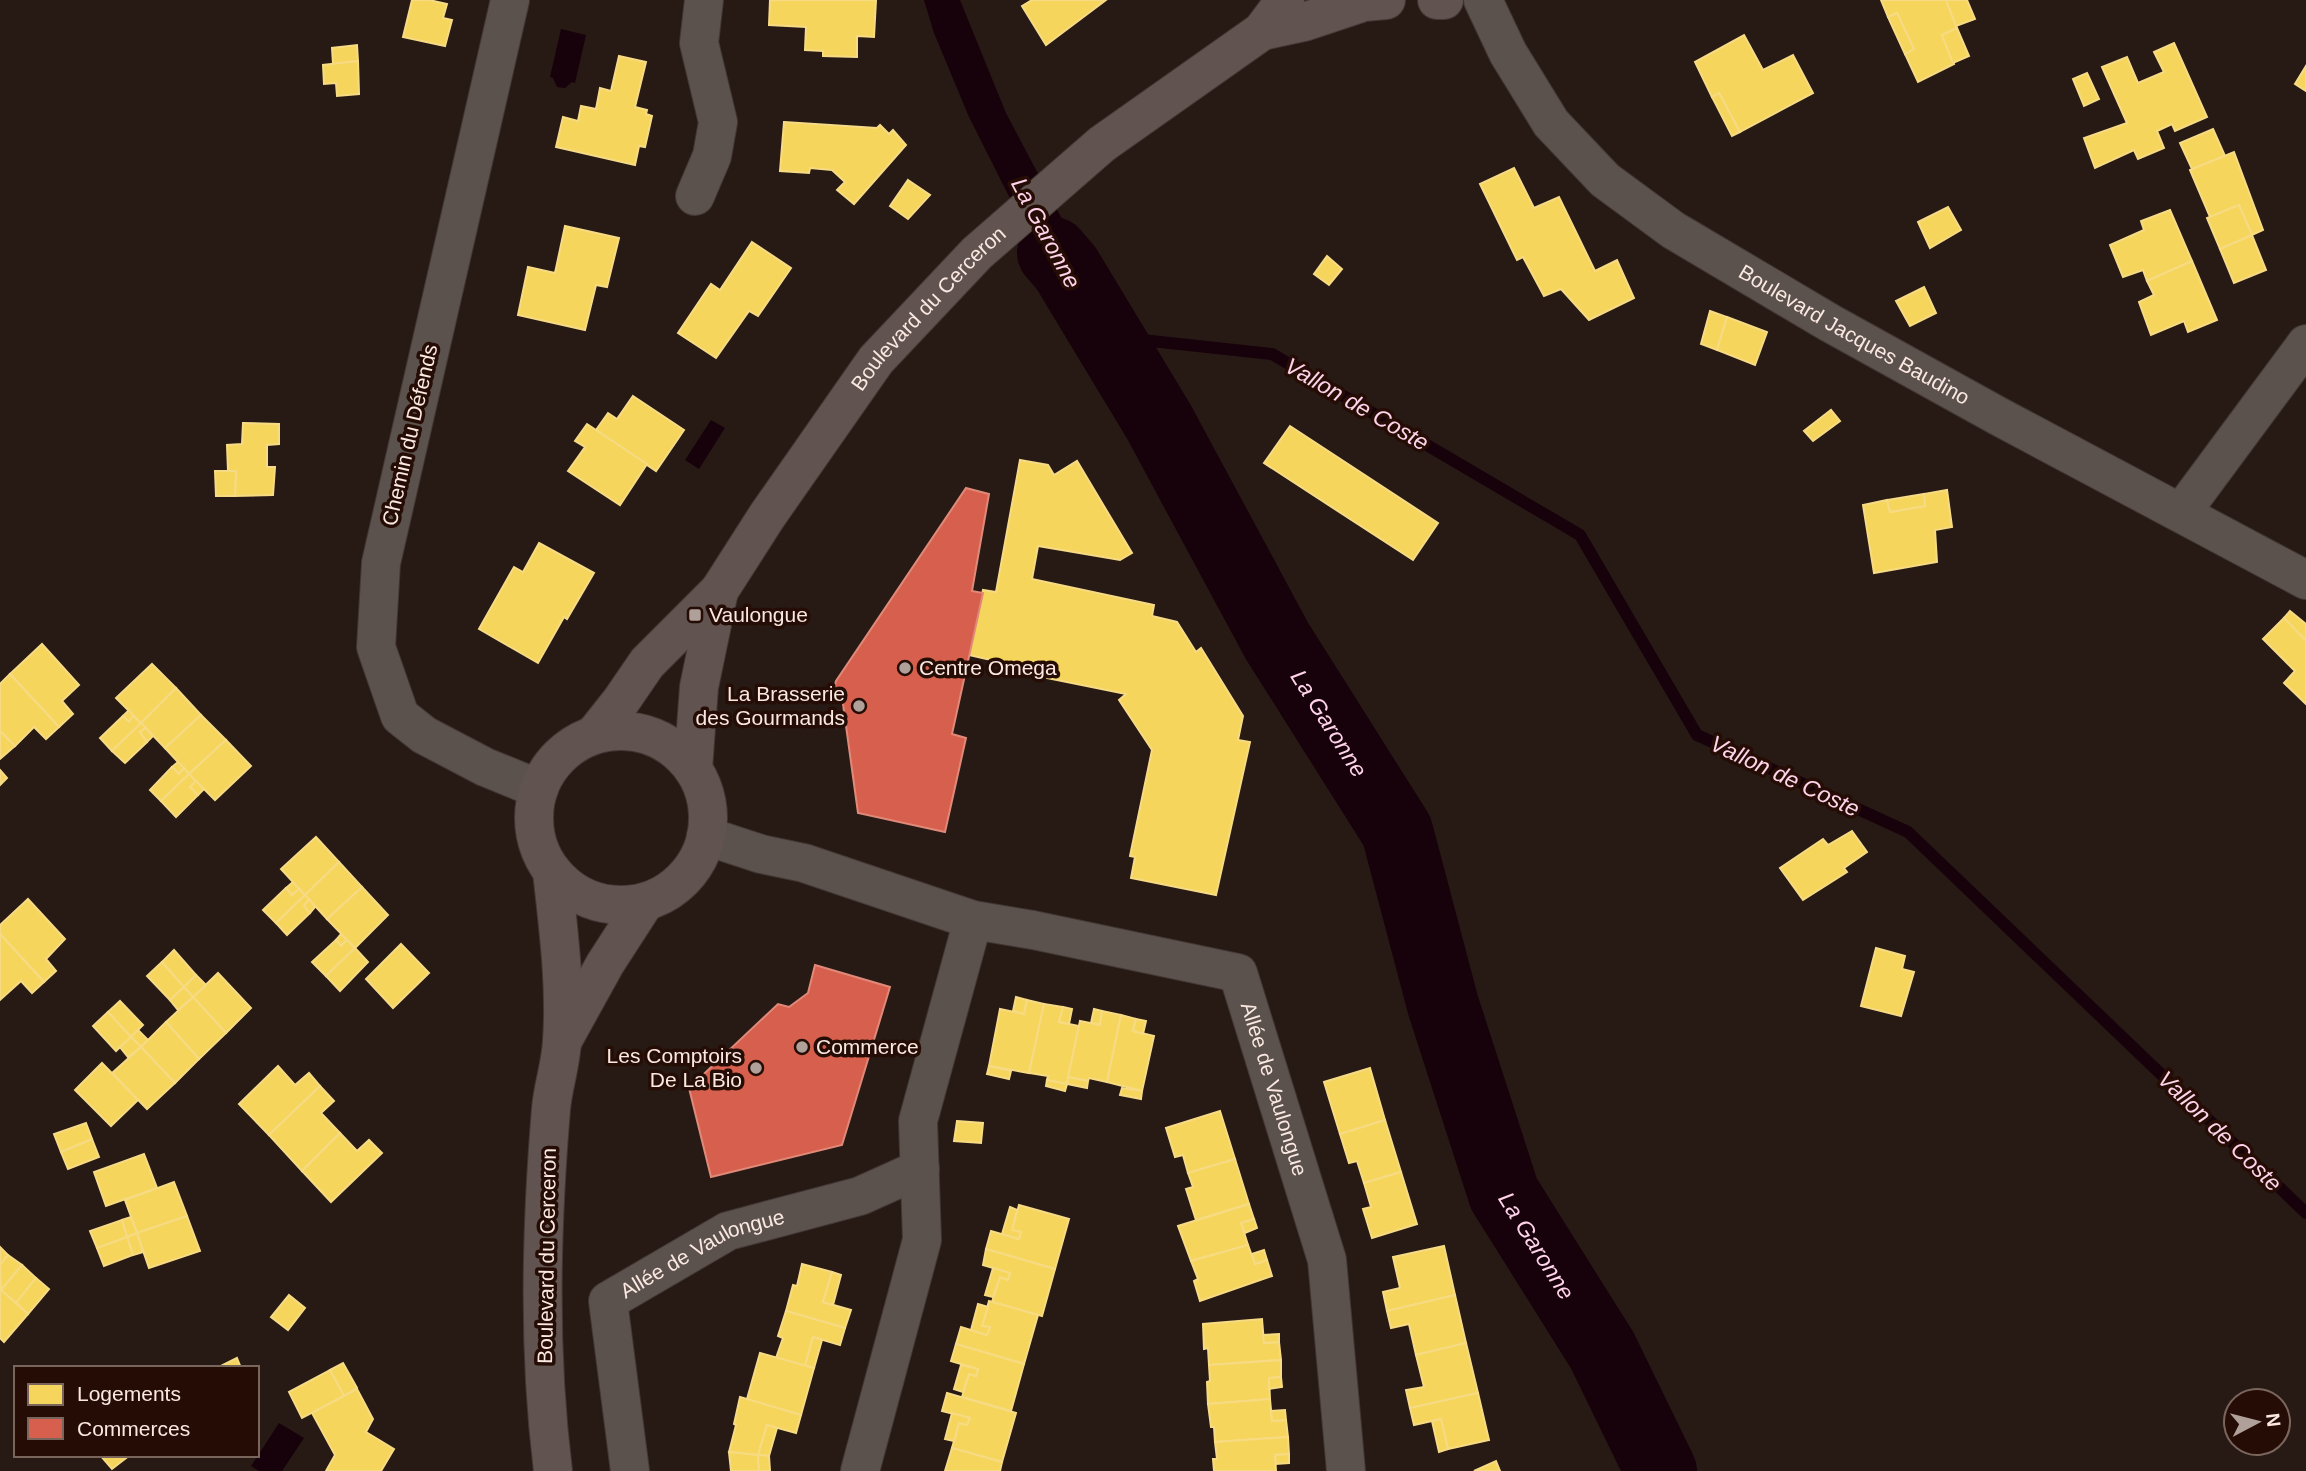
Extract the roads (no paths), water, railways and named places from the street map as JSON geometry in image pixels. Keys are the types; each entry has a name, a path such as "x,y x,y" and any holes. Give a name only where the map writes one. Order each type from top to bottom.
{"main road":[{"name":"Boulevard du Cerceron","path":"594,735 647,663 719,591 767,516 876,360 977,253 1102,144 1262,31 1286,0"},
{"name":"Boulevard du Cerceron","path":"1262,31 1304,22 1364,2 1386,0"},
{"path":"1437,0 1444,0"},
{"name":"Boulevard du Cerceron","path":"693,769 699,687 719,591"},
{"path":"621,730 649,735 674,748 693,769 704,790 709,813 706,836 698,859 685,878 666,893 645,902 619,905 593,901 570,889 552,871 538,846 534,817 539,789 551,765 570,746 594,735 621,730"},
{"name":"Boulevard du Cerceron","path":"552,871 561,957 562,1041 552,1106 543,1251 542,1336 553,1471"},
{"name":"Boulevard du Cerceron","path":"562,1041 605,964 645,902"}],"street":[{"name":"Chemin du Défends","path":"510,0 381,563 376,647 400,716 424,736 485,767 539,789"},
{"path":"695,196 712,156 718,122 699,43 704,0"},
{"name":"Boulevard Jacques Baudino","path":"1483,0 1508,53 1551,123 1605,180 1673,230 1830,323 2306,580"},
{"path":"2181,513 2306,344"},
{"name":"Allée de Vaulongue","path":"706,836 761,854 804,863 973,920 1033,930 1238,974 1327,1260 1346,1471"},
{"path":"860,1471 922,1240 918,1121 973,920"},
{"name":"Allée de Vaulongue","path":"629,1471 608,1301 728,1231 860,1196 920,1169"}],"water":[{"path":"924,0 960,0 1006,113 1062,219 1086,274 1105,336 1076,311 1038,254 969,117 934,33"},
{"path":"561,29 586,35 575,83 572,82 565,88 557,87 550,77"},
{"path":"711,420 725,428 699,469 685,460"},
{"path":"279,1423 304,1438 282,1471 259,1471 251,1466"}],"waterway":[{"name":"La Garonne","path":"1053,253 1066,268 1159,422 1277,641 1397,831 1443,1005 1504,1194 1602,1350 1661,1471"},
{"name":"Vallon de Coste","path":"1105,336 1272,354 1580,535 1697,735 1908,832 2306,1213"}],"place":[{"name":"Vaulongue","path":"695,615"},
{"name":"Centre Omega","path":"905,668"},
{"name":"La Brasserie des Gourmands","path":"859,706"},
{"name":"Commerce","path":"802,1047"},
{"name":"Les Comptoirs De La Bio","path":"756,1068"}]}
